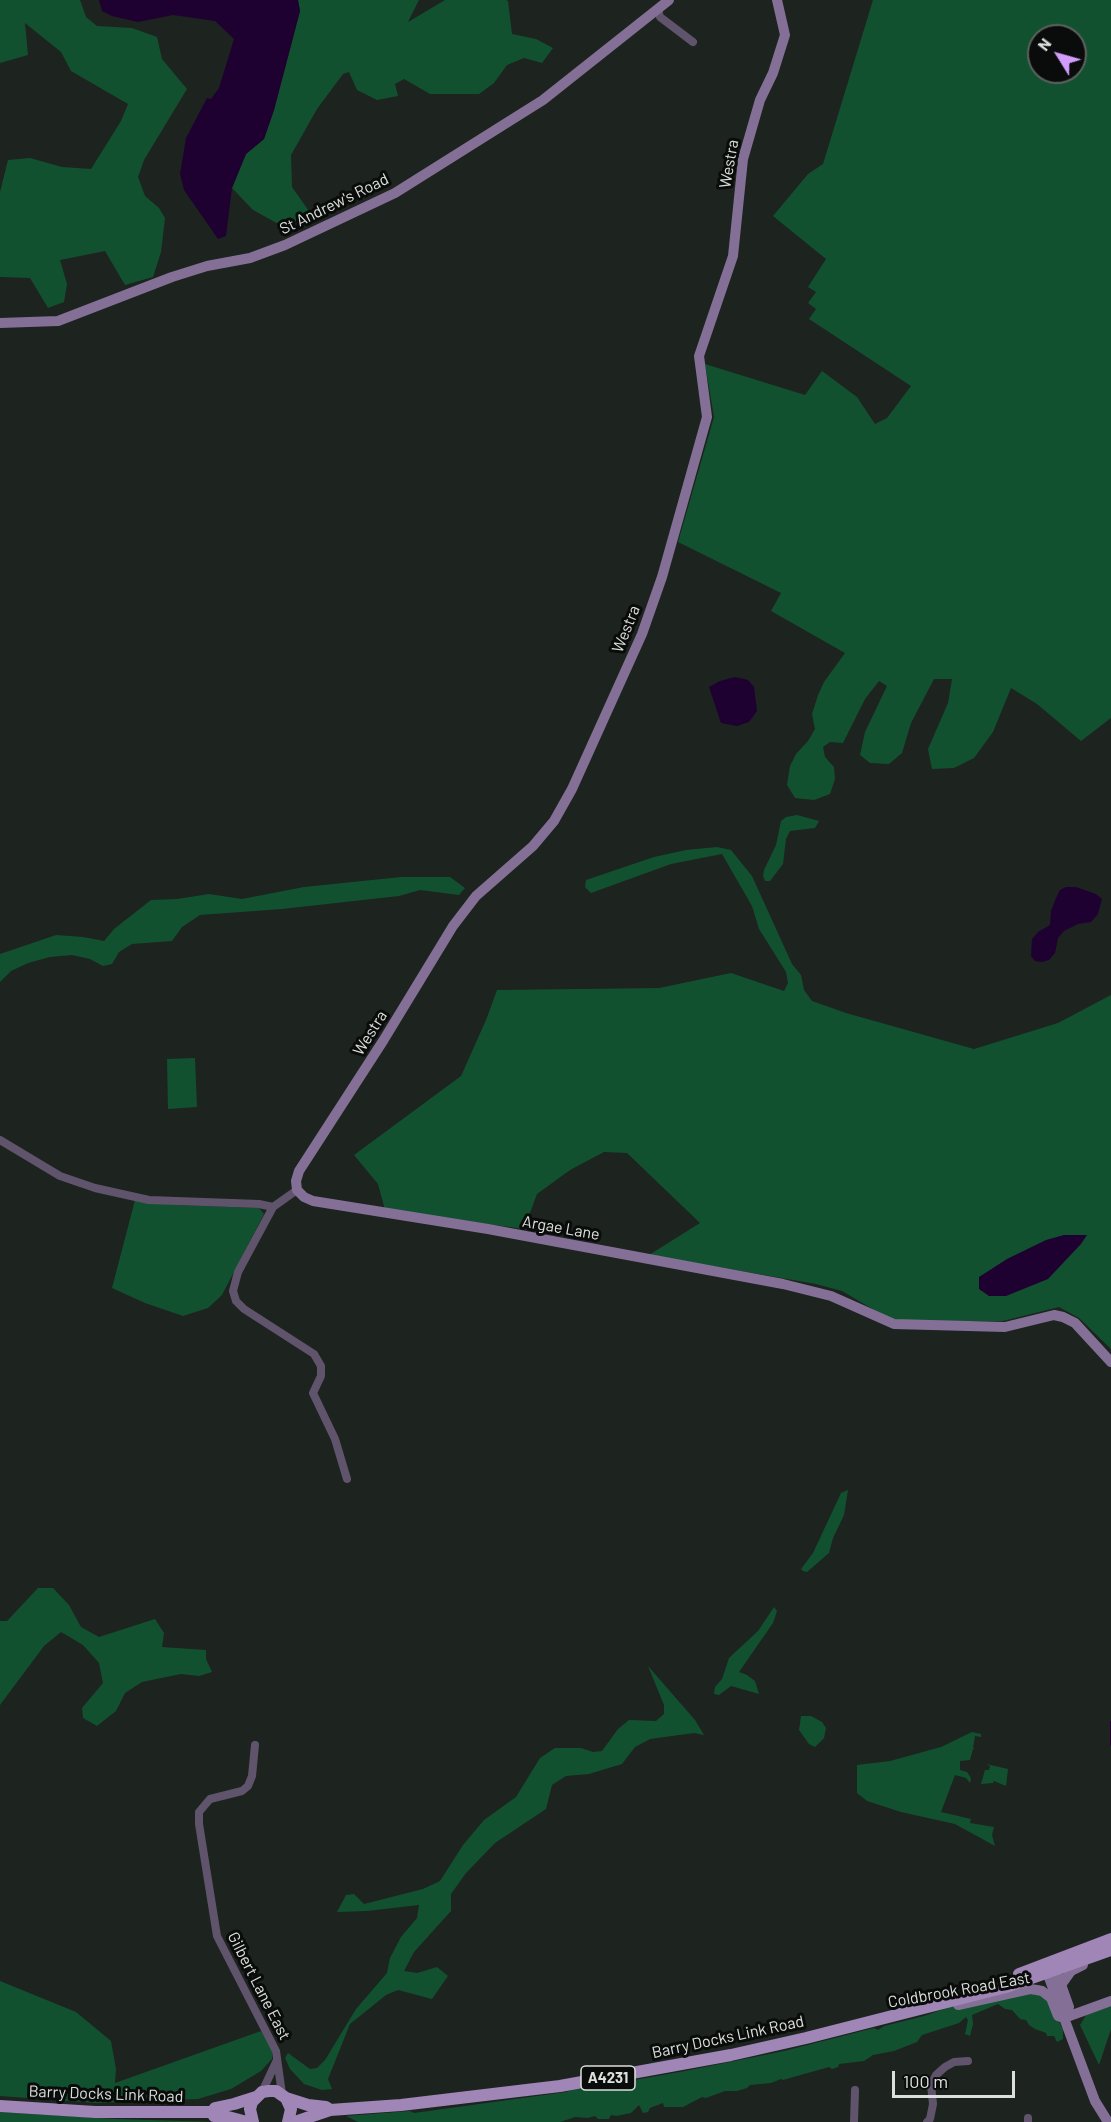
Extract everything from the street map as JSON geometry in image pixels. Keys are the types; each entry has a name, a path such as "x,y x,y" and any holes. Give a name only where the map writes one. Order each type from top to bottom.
{"main road":[{"name":"Barry Docks Link Road","path":"295,2122 330,2110 401,2105 560,2086 731,2055 1006,1987 1111,1936"},
{"name":"Barry Docks Link Road","path":"1050,1967 1111,1950"},
{"name":"A4231","path":"259,2095 269,2091 284,2096"},
{"name":"Barry Docks Link Road","path":"0,2106 95,2112 212,2112 215,2108 259,2095"},
{"path":"253,2122 250,2109 259,2095"},
{"name":"Barry Docks Link Road","path":"284,2096 330,2110"},
{"path":"284,2096 291,2109 288,2122"},
{"name":"Barry Docks Link Road","path":"212,2112 214,2116 247,2122"}],"street":[{"name":"St Andrew's Road","path":"0,323 58,321 172,277 207,266 250,258 395,193 543,100 598,54 669,0"},
{"name":"Westra","path":"297,1190 296,1181 299,1171 383,1041 453,926 476,896 532,846 554,821 572,789 642,634 662,577 707,417 699,356 733,256 740,179 748,141 760,100 774,73 786,35 777,0"},
{"path":"658,10 660,17 693,42"},
{"path":"0,1140 60,1176 95,1188 149,1200 259,1204 273,1207"},
{"path":"297,1190 273,1207 238,1272 233,1291 236,1301 244,1309 314,1353 321,1366 321,1376 313,1393 335,1439 347,1479"},
{"name":"Argae Lane","path":"297,1190 304,1197 313,1201 488,1229 783,1284 831,1296 894,1324 1005,1327 1054,1315 1076,1323 1111,1362"},
{"name":"Gilbert Lane East","path":"255,1745 252,1776 248,1786 242,1791 210,1799 199,1812 198,1824 217,1936 276,2051 284,2096"},
{"path":"1061,1985 1074,1968 1111,1954"},
{"name":"Coldbrook Road East","path":"1050,1967 1061,1985 1069,2007 1064,2018"},
{"name":"Coldbrook Road East","path":"1050,1967 1064,2018 1095,2101 1108,2122"},
{"name":"Coldbrook Road East","path":"881,2019 909,2018 1030,1989 1046,1993 1051,1998 1059,2016 1064,2018"},
{"path":"1064,2018 1111,2001"},
{"name":"Gilbert Lane East","path":"259,2095 278,2059"},
{"path":"927,2122 930,2119 933,2104 931,2085 936,2075 954,2062 968,2061"},
{"path":"854,2122 855,2090"}],"green space":[{"path":"0,0 80,0 86,17 97,26 132,28 157,37 162,59 187,89 144,160 138,177 145,196 159,208 165,218 161,252 153,277 125,285 105,251 60,260 67,284 64,302 48,308 30,278 0,277 0,192 8,160 30,158 62,167 91,169 121,121 128,104 71,71 61,52 25,23 28,55 0,63"},
{"path":"298,0 419,0 408,22 445,0 506,0 512,34 536,39 553,48 542,63 524,58 507,65 494,83 479,94 430,94 404,79 395,84 398,96 377,100 357,90 349,72 343,74 317,109 291,155 292,187 311,214 284,227 253,210 232,188 246,154 264,139 300,11"},
{"path":"873,0 1111,0 1111,718 1081,741 1037,704 1011,688 993,732 974,758 954,768 932,769 928,749 948,703 952,679 934,679 911,723 902,753 889,764 870,763 860,755 865,732 887,686 879,681 865,699 843,743 830,742 823,747 825,757 834,767 835,779 830,794 814,800 795,798 787,785 790,766 796,754 815,729 812,714 818,695 824,682 845,653 771,611 781,593 678,542 714,417 705,364 805,395 822,371 857,397 875,424 887,418 911,386 809,319 816,309 808,303 816,292 808,287 826,259 773,216 808,174 823,164"},
{"path":"797,815 819,821 815,828 790,831 786,839 783,864 770,881 765,881 764,870 776,845 781,821 786,817"},
{"path":"717,847 731,850 752,876 792,964 801,975 804,990 812,1001 846,1013 974,1049 1058,1023 1111,995 1111,1349 1079,1318 1059,1307 1003,1321 893,1321 842,1291 816,1284 649,1255 700,1223 627,1153 604,1152 570,1170 537,1194 524,1229 385,1210 378,1184 354,1155 461,1076 497,990 659,988 731,973 784,991 788,983 786,972 759,929 752,906 722,854 671,864 591,893 585,887 586,880 654,857 686,850"},
{"path":"401,877 450,877 465,888 459,895 420,890 399,896 282,909 200,915 182,927 172,941 132,944 119,952 112,964 103,966 90,959 72,955 50,957 11,971 0,982 0,954 56,935 104,941 114,929 151,900 209,894 242,899 304,887"},
{"path":"195,1058 197,1107 168,1109 167,1059"},
{"path":"135,1200 175,1205 259,1208 264,1214 222,1295 208,1308 183,1316 145,1303 112,1288"},
{"path":"848,1490 844,1515 829,1553 807,1572 803,1571 801,1569 813,1553 841,1493"},
{"path":"38,1588 53,1588 69,1605 81,1627 99,1637 155,1619 164,1633 162,1647 206,1650 206,1659 212,1672 199,1676 181,1674 142,1682 125,1693 116,1711 97,1726 83,1718 82,1708 103,1683 99,1663 83,1645 61,1632 44,1646 0,1705 0,1621 7,1621"},
{"path":"774,1607 777,1611 773,1623 739,1672 755,1681 759,1694 731,1686 719,1695 714,1694 729,1658 758,1631"},
{"path":"648,1666 695,1720 704,1735 694,1733 650,1739 635,1747 622,1764 589,1774 566,1776 552,1785 546,1809 495,1843 466,1873 451,1894 451,1911 414,1952 404,1971 417,1973 437,1967 448,1976 432,1999 398,1990 386,1995 350,2024 328,2079 332,2089 322,2090 304,2084 290,2069 285,2058 288,2053 310,2069 317,2068 325,2060 356,2009 387,1973 390,1958 401,1937 417,1918 419,1905 337,1912 346,1895 354,1894 364,1904 423,1889 440,1881 463,1845 484,1820 516,1797 540,1758 555,1748 602,1751 618,1729 629,1720 656,1721 664,1714 664,1705"},
{"path":"801,1716 811,1716 822,1722 826,1728 824,1738 815,1747 809,1744 799,1730"},
{"path":"972,1732 981,1734 981,1737 975,1736 973,1748 975,1749 973,1749 970,1760 960,1761 960,1770 967,1772 971,1778 970,1783 966,1778 955,1775 941,1812 971,1819 970,1823 994,1827 992,1835 995,1846 955,1824 901,1812 867,1801 857,1793 857,1765 890,1761 941,1747"},
{"path":"986,1764 1008,1769 1006,1786 994,1781 981,1784 985,1770 989,1770 990,1766"},
{"path":"0,1981 76,2012 111,2041 116,2069 115,2083 261,2031 272,2048 272,2059 261,2071 231,2089 198,2099 97,2103 0,2096"},
{"path":"1020,1994 1041,1994 1052,2006 1063,2030 1063,2039 1057,2042 1054,2036 1047,2036 1046,2033 1029,2025 1026,2020 1020,2019 1012,2010 1005,2009 998,2004 972,2015 973,2024 970,2036 965,2034 968,2020 966,2017 959,2023 922,2035 917,2042 894,2051 873,2055 864,2061 839,2064 838,2067 832,2069 829,2067 771,2083 750,2085 737,2091 725,2091 706,2098 702,2097 683,2107 664,2107 663,2103 643,2113 639,2105 631,2113 611,2115 609,2119 598,2119 595,2116 575,2117 560,2122 358,2122 346,2116 410,2111 414,2113 566,2092 577,2088 583,2089 685,2071 784,2051 874,2028 878,2030 884,2026 950,2007"},
{"path":"1111,2006 1111,2029 1099,2065 1080,2025 1086,2015"},
{"path":"0,2112 117,2119 217,2122 0,2122"}],"shaded area":[{"path":"99,0 298,0 300,11 274,110 264,139 246,154 232,188 226,236 218,239 184,190 180,174 186,138 207,98 211,99 219,88 234,39 215,21 173,15 138,22 112,16 102,11"},
{"path":"735,677 748,680 754,687 757,711 749,722 737,726 721,723 709,687"},
{"path":"1066,887 1076,887 1096,894 1102,899 1098,914 1091,922 1078,924 1064,931 1058,938 1055,953 1049,960 1035,961 1031,956 1032,939 1038,932 1050,925 1051,911 1056,898 1060,890"},
{"path":"1064,1235 1087,1235 1048,1279 1006,1296 989,1296 979,1289 979,1277 1007,1259 1046,1240"}],"waterway":[{"path":"1111,1722 1111,1745"}]}
